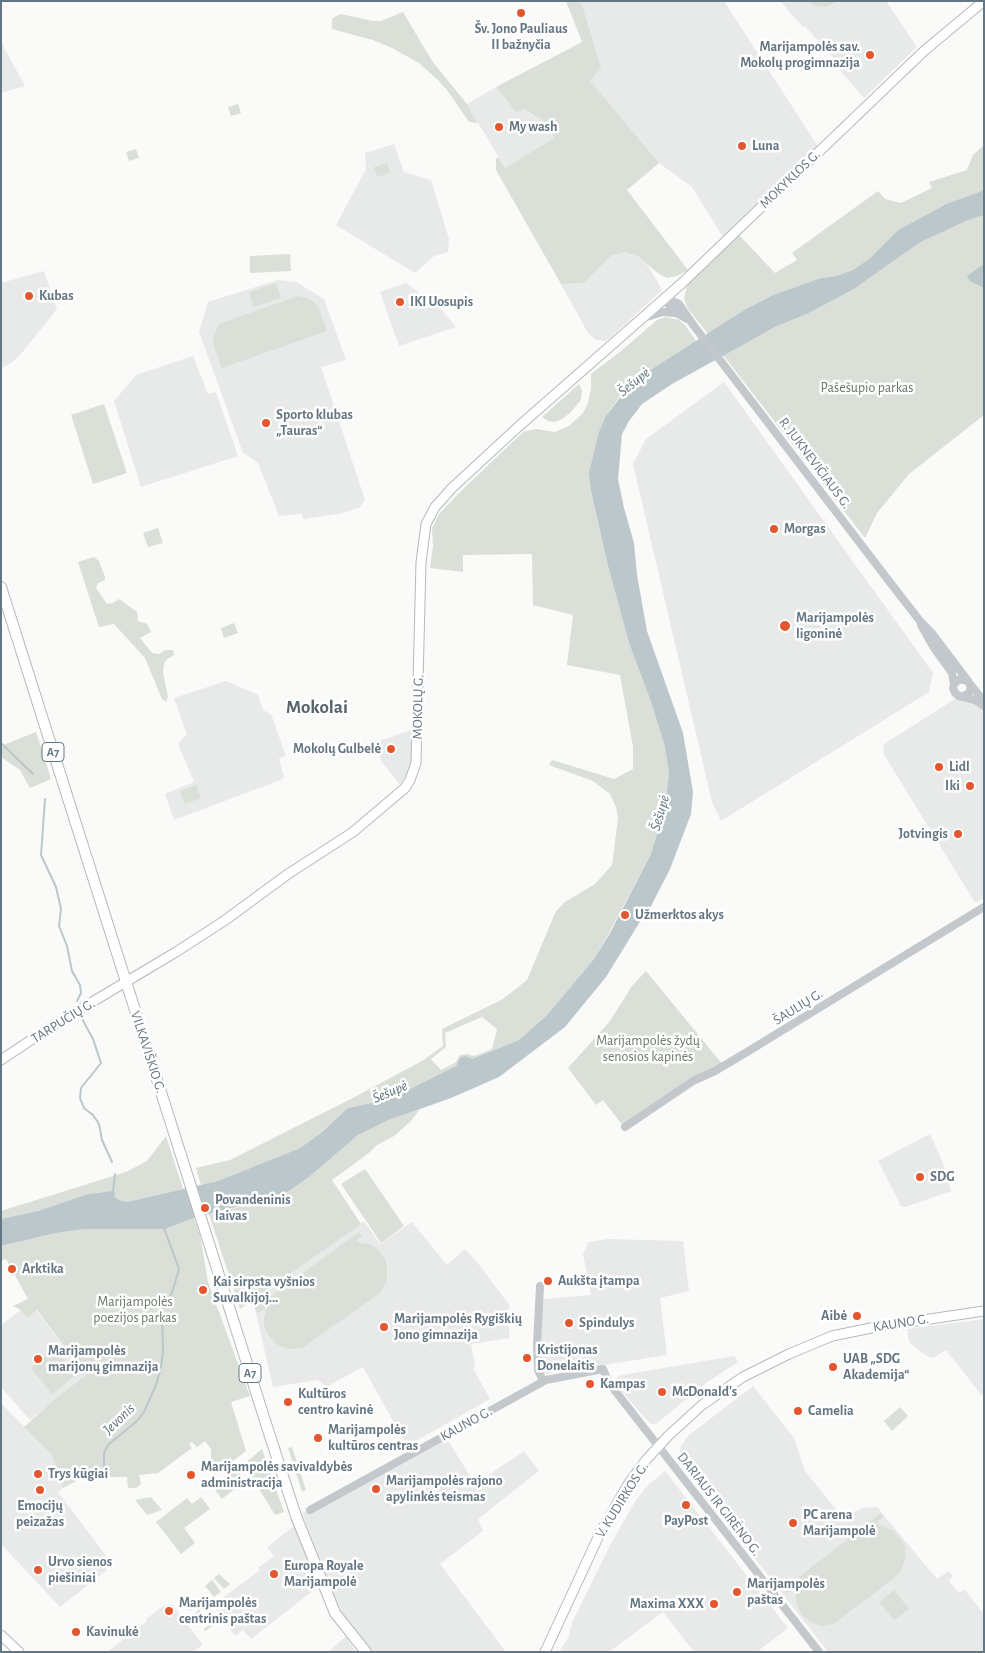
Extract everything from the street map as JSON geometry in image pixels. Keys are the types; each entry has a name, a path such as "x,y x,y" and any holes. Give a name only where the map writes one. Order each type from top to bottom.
{"highway":[{"name":"VILKAVIŠKIO G.","path":"1,587 296,1516 335,1613 366,1652"}],"main road":[{"name":"MOKYKLOS G.","path":"598,358 681,284 924,51 984,1"},
{"name":"MOKOLŲ G.","path":"126,982 224,921 288,874 336,844 368,820 405,788 416,763 421,562 424,532 430,515 452,488 598,358"},
{"name":"TARPUČIŲ G.","path":"1,1060 52,1026 126,982"},
{"name":"KAUNO G.","path":"819,1341 853,1331 984,1311"},
{"name":"V. KUDIRKOS G.","path":"545,1652 601,1532 629,1483 658,1446 682,1422 727,1386 768,1364 819,1341"},
{"path":"1,1635 18,1652"}],"street":[{"path":"679,304 678,294 681,284"},
{"path":"666,298 679,304"},
{"name":"R. JUKNEVIČIAUS G.","path":"666,298 668,304 676,313 692,324"},
{"name":"R. JUKNEVIČIAUS G.","path":"679,304 692,324 984,702"},
{"path":"643,318 664,312 676,313"},
{"name":"R. JUKNEVIČIAUS G.","path":"920,621 927,636 952,673 954,684"},
{"path":"964,696 969,693 969,682 960,679 954,684 955,693 958,696 975,700 984,706"},
{"name":"ŠAULIŲ G.","path":"624,1127 693,1081 748,1052 984,907"},
{"path":"540,1286 537,1346 538,1370 543,1381"},
{"name":"KAUNO G.","path":"310,1510 543,1381 603,1369"},
{"name":"DARIAUS IR GIRĖNO G.","path":"603,1369 606,1380 819,1652"}],"shaded area":[{"path":"580,1 724,1 817,145 815,151 723,237 692,187 659,163 589,81 582,5"},
{"name":"Marijampolės sav. Mokolų progimnazija","path":"780,1 886,1 917,47 864,98 835,65 837,62"},
{"path":"1,42 25,86 1,93"},
{"path":"496,87 516,112 522,109 544,121 554,138 505,168 467,104"},
{"path":"394,144 404,172 431,180 449,239 448,252 434,256 415,273 336,225 366,169 365,153"},
{"path":"627,252 639,257 649,267 662,290 610,338 605,341 596,340 588,333 561,284 584,283 611,256"},
{"path":"44,271 57,309 21,354 10,364 1,368 1,283"},
{"path":"278,280 296,282 324,299 346,360 321,367 365,500 360,507 344,513 303,519 302,514 279,516 258,463 243,453 199,332 208,302"},
{"path":"406,283 442,310 456,327 399,346 380,292"},
{"path":"193,356 208,394 216,392 238,456 141,487 114,401 136,375"},
{"name":"Marijampolės ligoninė","path":"724,382 933,673 929,692 721,821 712,802 633,464 646,439"},
{"path":"226,681 258,695 263,710 271,714 286,756 279,758 284,777 174,820 165,794 194,782 178,744 187,734 174,698"},
{"path":"955,699 966,699 984,711 984,898 978,902 974,901 883,753 884,744"},
{"path":"411,730 411,764 408,773 400,785 382,762 374,743"},
{"path":"930,1134 942,1161 951,1191 905,1207 901,1206 878,1161"},
{"name":"Marijampolės Rygiškių Jono gimnazija","path":"364,1221 380,1244 412,1222 447,1265 465,1249 510,1306 507,1315 510,1338 471,1344 475,1366 473,1368 490,1399 407,1446 363,1367 326,1387 318,1380 273,1387 253,1300"},
{"path":"608,1239 683,1241 689,1291 660,1298 667,1355 546,1374 542,1371 541,1365 542,1299 591,1295 583,1254 589,1242"},
{"name":"Marijampolės marijonų gimnazija","path":"21,1310 36,1310 86,1375 30,1420 1,1387 1,1325"},
{"path":"984,1319 984,1398 946,1350 933,1358 925,1355 909,1342 907,1329"},
{"path":"734,1356 738,1362 706,1383 656,1424 651,1424 643,1416 612,1380 622,1375"},
{"path":"753,1386 794,1438 805,1471 843,1518 863,1508 877,1507 937,1579 949,1571 953,1576 949,1581 959,1593 964,1589 984,1614 984,1652 828,1652 678,1460 681,1446 688,1436"},
{"path":"1,1403 52,1455 63,1488 58,1492 107,1557 106,1571 60,1607 1,1544"},
{"path":"447,1439 475,1484 524,1451 539,1471 478,1519 483,1531 440,1564 506,1652 372,1652 345,1617 332,1593 302,1513"},
{"path":"665,1471 788,1628 757,1652 694,1652 663,1612 609,1652 559,1652 569,1636 572,1623 609,1547 633,1505 645,1488"},
{"path":"294,1526 319,1586 251,1639 243,1630 235,1636 213,1605 260,1570 258,1568 274,1556 267,1547"},
{"path":"172,1604 203,1645 193,1652 107,1652 147,1621 146,1619 164,1605 166,1608"},
{"path":"346,1636 356,1652 328,1652"}],"green space":[{"path":"566,1 580,1 601,68 590,81 659,163 627,190 688,270 677,276 667,278 659,274 639,257 626,252 611,256 584,283 561,284 496,170 496,159 498,157 505,168 554,138 544,121 523,109 516,112 496,87 582,42"},
{"path":"808,1 838,1 826,7 815,6"},
{"path":"403,12 432,61 467,104 478,123 469,122 447,90 419,63 373,40 332,29 332,19 341,14 381,21"},
{"path":"238,104 241,113 231,116 228,107"},
{"path":"984,145 984,190 946,204 898,230 869,259 853,270 836,276 821,278 773,295 746,309 708,334 687,307 684,298 687,286 694,277 739,235 775,273 797,260 792,253 878,191 885,199 901,203 932,188 929,182 967,170 973,155"},
{"path":"136,149 139,158 129,161 126,152"},
{"path":"387,163 390,173 377,177 374,167"},
{"name":"Pašešupio parkas","path":"984,215 984,415 909,474 877,513 865,538 723,355 775,327 807,314 854,289 919,243 966,221"},
{"path":"290,254 291,271 250,273 250,256"},
{"path":"276,283 281,298 253,307 249,292"},
{"path":"298,296 310,299 318,306 327,331 222,368 214,347 213,338 219,324"},
{"path":"666,317 679,320 685,325 696,341 644,374 629,386 606,416 591,491 608,566 629,643 665,747 669,774 665,806 651,854 594,959 547,1015 519,1040 472,1059 460,1058 456,1066 390,1099 348,1108 321,1133 300,1148 218,1181 201,1185 196,1168 230,1160 422,1061 443,1046 442,1029 503,999 527,980 556,911 565,902 595,884 612,865 618,818 616,807 610,794 593,781 549,765 552,760 614,779 633,769 633,747 620,675 567,665 573,615 533,605 532,554 463,555 463,572 430,568 433,546 432,528 439,514 523,432 536,429 555,432 569,426 583,413 588,403 591,389 591,374 657,320","holes":["482,1017 497,1029 492,1049 474,1056 460,1055 455,1063 441,1070 431,1059 446,1047 445,1033"]},
{"path":"579,384 582,390 581,400 570,413 554,422 542,417"},
{"path":"104,404 127,473 93,484 71,415"},
{"path":"158,528 163,543 148,547 143,533"},
{"path":"94,557 99,561 105,577 105,580 98,583 96,588 107,604 119,599 137,612 138,621 147,624 151,632 140,638 152,653 159,654 166,650 173,650 174,655 166,660 164,664 163,673 168,697 166,702 162,699 145,658 114,624 99,627 78,562"},
{"path":"234,623 238,633 224,638 221,628"},
{"path":"36,732 51,779 30,788 20,770 1,757 1,746"},
{"path":"196,785 201,798 185,804 180,791"},
{"name":"Marijampolės žydų senosios kapinės","path":"646,971 723,1065 623,1126 603,1100 596,1105 568,1068 610,1021 632,986"},
{"path":"420,1109 411,1121 394,1136 377,1145 332,1180 361,1224 240,1309 209,1214 261,1202 286,1193 309,1177 358,1135 389,1120"},
{"path":"166,1136 183,1189 127,1202 102,1192 88,1194 38,1211 1,1219 1,1211 126,1172 147,1161"},
{"path":"365,1169 404,1226 381,1243 341,1184"},
{"name":"Marijampolės poezijos parkas","path":"194,1218 200,1235 208,1282 250,1396 231,1402 246,1451 215,1475 208,1467 211,1461 211,1449 205,1441 197,1447 192,1442 189,1444 192,1448 158,1473 139,1475 141,1484 136,1488 128,1488 127,1477 108,1477 78,1480 63,1488 52,1455 24,1427 86,1375 37,1310 27,1318 21,1310 13,1306 28,1299 6,1259 1,1260 1,1246 56,1233 85,1229 165,1229"},
{"path":"359,1232 362,1236 356,1242 369,1244 376,1248 385,1259 387,1280 380,1293 302,1348 288,1349 276,1344 264,1326 267,1307 258,1313 255,1308"},
{"path":"55,1349 76,1375 52,1394 31,1368"},
{"path":"900,1407 908,1416 892,1431 884,1421"},
{"path":"292,1447 306,1490 302,1492 288,1448"},
{"path":"262,1449 284,1512 275,1515 244,1464"},
{"path":"237,1468 245,1481 222,1499 213,1487"},
{"path":"151,1497 162,1510 147,1515 135,1500"},
{"path":"201,1497 210,1509 184,1528 195,1543 181,1554 156,1522 187,1498 192,1504"},
{"path":"881,1513 883,1517 876,1523 894,1531 904,1544 906,1556 901,1570 894,1578 833,1624 821,1626 812,1623 803,1616 798,1608 794,1587 787,1593 784,1589"},
{"path":"219,1574 230,1584 224,1589 214,1578"},
{"path":"212,1580 221,1592 214,1597 205,1586"},
{"path":"894,1590 909,1609 894,1620 879,1602"},
{"path":"189,1597 212,1626 205,1631 204,1629 209,1625 206,1621 200,1624 199,1622 203,1618 200,1614 195,1618 193,1615 198,1611 194,1607 190,1611 187,1608 192,1604 189,1600 184,1604 183,1602"}],"water":[{"name":"Šešupė","path":"984,190 984,215 966,221 919,243 854,289 807,314 775,327 672,384 642,404 622,434 618,479 634,543 637,575 647,631 683,733 693,792 691,814 670,869 649,910 606,977 565,1027 499,1077 451,1098 389,1120 358,1135 309,1177 286,1193 261,1202 194,1218 165,1229 85,1229 56,1233 1,1246 1,1219 38,1211 88,1194 114,1191 114,1197 127,1202 218,1181 300,1148 321,1133 348,1108 390,1099 456,1066 460,1058 465,1056 472,1059 519,1040 547,1015 594,959 610,933 651,854 665,806 669,774 665,747 629,643 608,566 591,491 589,473 599,432 606,416 629,386 644,374 746,309 773,295 821,278 836,276 853,270 869,259 898,230 946,204"},
{"path":"984,264 984,288 970,281 967,276"}],"waterway":[{"path":"1,743 33,774"},
{"path":"45,799 41,855 56,887 61,909 59,926 67,946 72,971 80,985 81,993 77,1001"},
{"path":"81,1017 93,1039 101,1063 81,1088 80,1098 84,1108 93,1115 99,1124 102,1140 112,1162"},
{"path":"113,1191 115,1174"},
{"name":"Jevonis","path":"104,1469 104,1452 109,1444 137,1421 144,1412 156,1385 161,1367 163,1351 162,1310 172,1293 179,1269 164,1228"}],"place":[{"name":"Šv. Jono Pauliaus II bažnyčia","path":"521,13"},
{"name":"Marijampolės sav. Mokolų progimnazija","path":"870,55"},
{"name":"My wash","path":"499,127"},
{"name":"Luna","path":"742,146"},
{"name":"Kubas","path":"29,296"},
{"name":"IKI Uosupis","path":"400,302"},
{"name":"Sporto klubas „Tauras“","path":"266,423"},
{"name":"Morgas","path":"774,529"},
{"name":"Marijampolės ligoninė","path":"785,626"},
{"name":"Mokolų Gulbelė","path":"391,749"},
{"name":"Lidl","path":"939,767"},
{"name":"Iki","path":"970,786"},
{"name":"Jotvingis","path":"958,834"},
{"name":"Užmerktos akys","path":"625,915"},
{"name":"SDG","path":"920,1177"},
{"name":"Povandeninis laivas","path":"205,1208"},
{"name":"Arktika","path":"12,1269"},
{"name":"Aukšta įtampa","path":"548,1281"},
{"name":"Kai sirpsta vyšnios Suvalkijoj...","path":"203,1290"},
{"name":"Aibė","path":"857,1316"},
{"name":"Spindulys","path":"569,1323"},
{"name":"Marijampolės Rygiškių Jono gimnazija","path":"384,1327"},
{"name":"Kristijonas Donelaitis","path":"527,1358"},
{"name":"Marijampolės marijonų gimnazija","path":"38,1359"},
{"name":"UAB „SDG Akademija“","path":"833,1367"},
{"name":"Kampas","path":"590,1384"},
{"name":"McDonald's","path":"662,1392"},
{"name":"Kultūros centro kavinė","path":"288,1402"},
{"name":"Camelia","path":"798,1411"},
{"name":"Marijampolės kultūros centras","path":"318,1438"},
{"name":"Trys kūgiai","path":"38,1474"},
{"name":"Marijampolės savivaldybės administracija","path":"191,1475"},
{"name":"Marijampolės rajono apylinkės teismas","path":"376,1489"},
{"name":"Emocijų peizažas","path":"40,1490"},
{"name":"PayPost","path":"686,1505"},
{"name":"PC arena Marijampolė","path":"793,1523"},
{"name":"Urvo sienos piešiniai","path":"38,1570"},
{"name":"Europa Royale Marijampolė","path":"274,1574"},
{"name":"Marijampolės paštas","path":"737,1592"},
{"name":"Maxima XXX","path":"714,1604"},
{"name":"Marijampolės centrinis paštas","path":"169,1611"},
{"name":"Kavinukė","path":"76,1632"}],"district":[{"name":"Mokolai","path":"317,707"}]}
